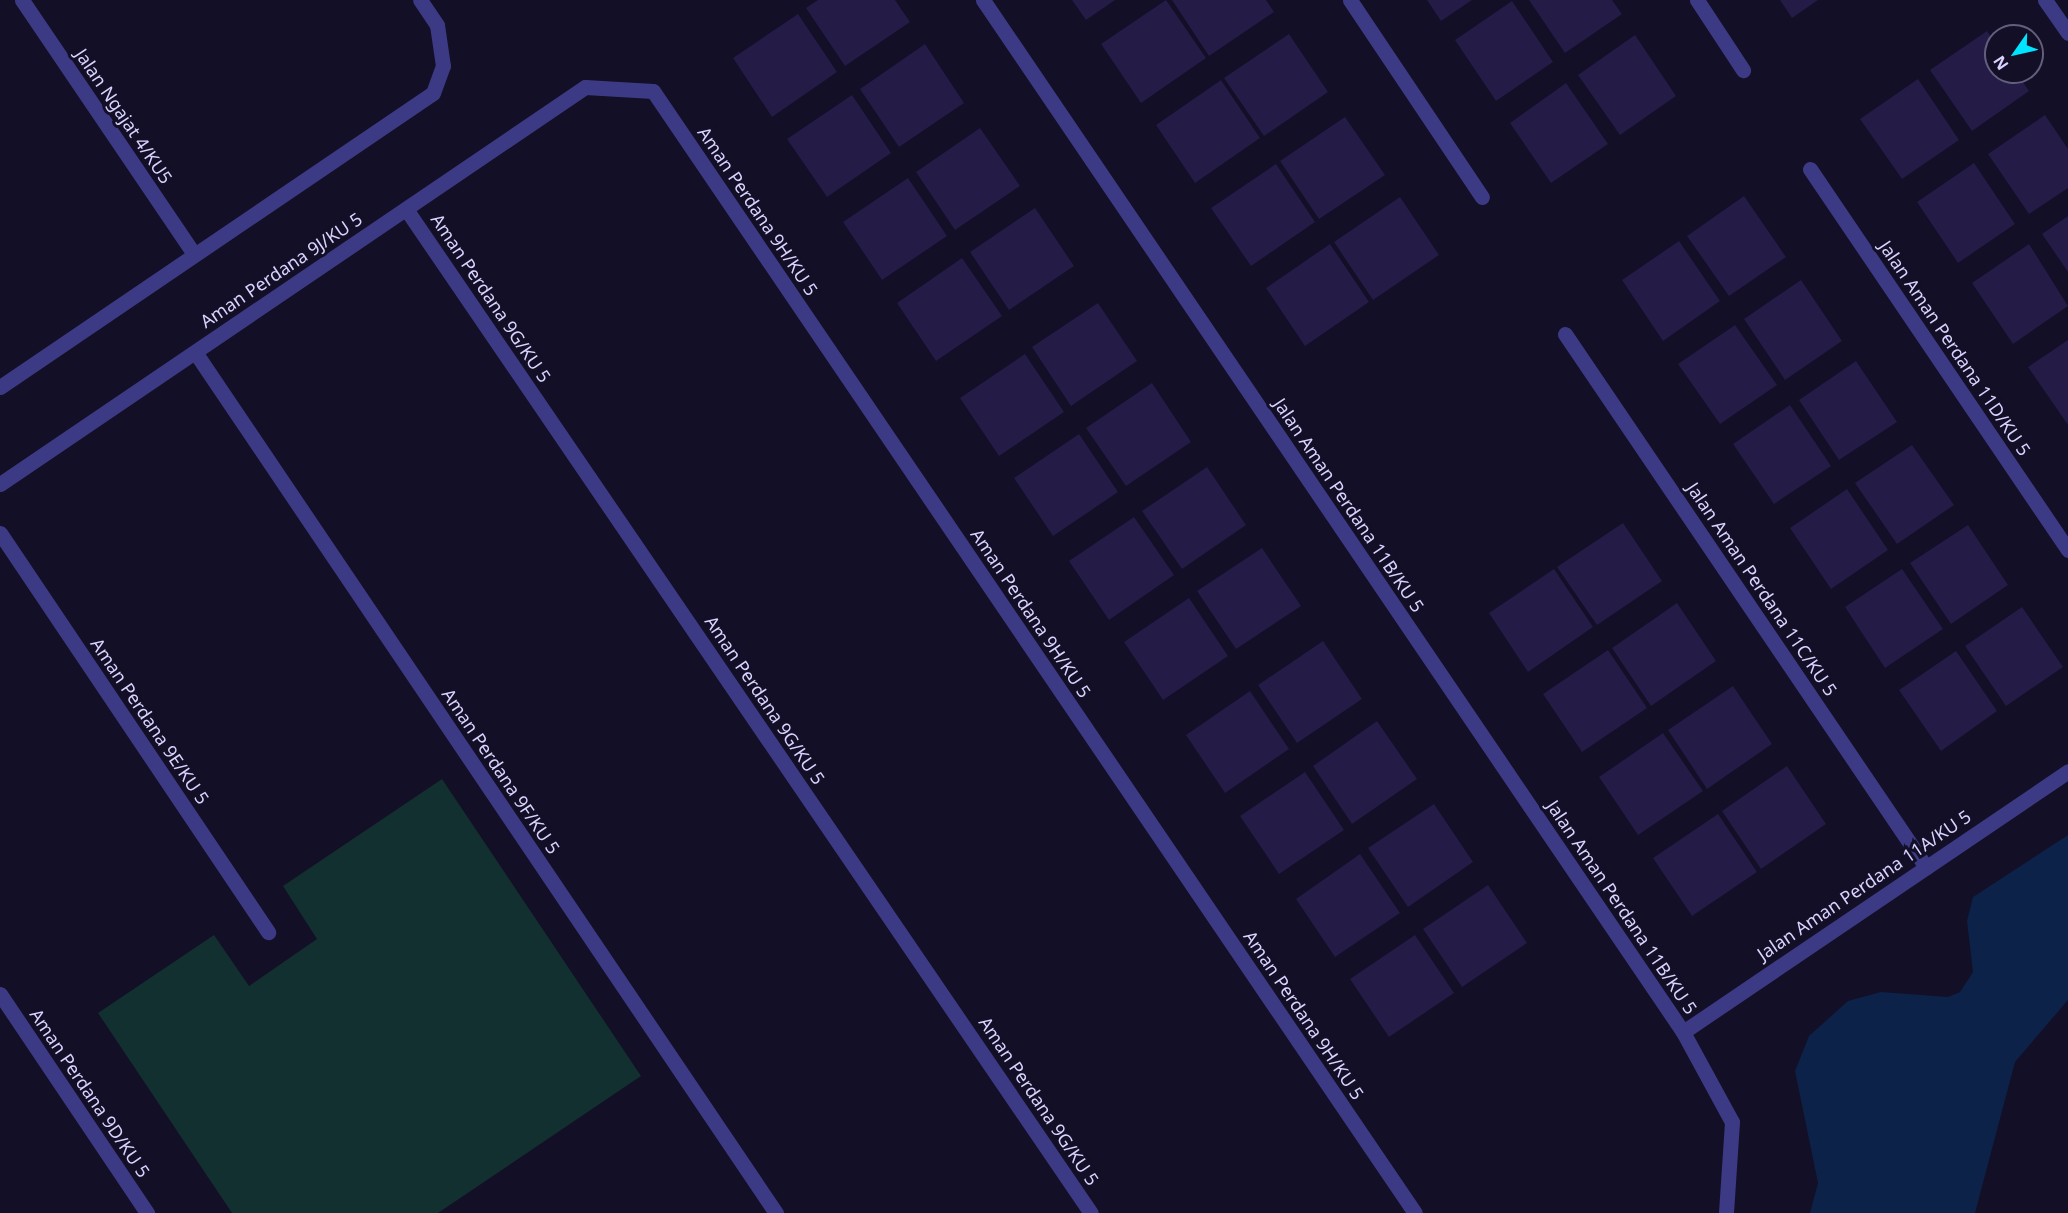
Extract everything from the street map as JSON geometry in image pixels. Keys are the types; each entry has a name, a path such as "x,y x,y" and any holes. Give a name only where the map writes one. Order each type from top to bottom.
{"street":[{"name":"Jalan Ngajat 4/KU5","path":"22,0 194,254"},
{"path":"0,387 433,93 442,66 437,25 420,0"},
{"name":"Jalan Aman Perdana 11B/KU 5","path":"983,0 1683,1032 1732,1122 1725,1213"},
{"path":"1350,0 1482,197"},
{"path":"1696,0 1743,70"},
{"path":"2045,0 2068,33"},
{"name":"Aman Perdana 9J/KU 5","path":"0,484 585,87"},
{"name":"Aman Perdana 9H/KU 5","path":"585,87 653,91 1415,1213"},
{"name":"Jalan Aman Perdana 11D/KU 5","path":"1810,169 2068,550"},
{"name":"Aman Perdana 9G/KU 5","path":"406,209 1091,1213"},
{"name":"Jalan Aman Perdana 11C/KU 5","path":"1565,334 1926,867"},
{"name":"Aman Perdana 9F/KU 5","path":"195,352 776,1213"},
{"name":"Aman Perdana 9E/KU 5","path":"0,533 268,932"},
{"name":"Jalan Aman Perdana 11A/KU 5","path":"1683,1032 2068,771"},
{"name":"Aman Perdana 9D/KU 5","path":"0,994 147,1213"}],"green space":[{"path":"442,779 641,1076 438,1213 232,1213 98,1013 214,935 249,986 317,939 283,886"}],"water":[{"path":"2068,835 2068,1000 2015,1062 1975,1213 1810,1213 1818,1183 1795,1071 1809,1036 1848,1001 1881,992 1948,997 1960,992 1973,972 1967,921 1973,897"}],"building":[{"path":"818,0 895,0 910,22 845,66 806,8"},
{"path":"1072,0 1115,0 1086,20"},
{"path":"1166,0 1206,58 1141,103 1101,44"},
{"path":"1172,0 1266,0 1274,12 1209,56"},
{"path":"1427,0 1472,0 1441,21"},
{"path":"1529,0 1612,0 1622,14 1565,53"},
{"path":"1780,0 1818,0 1792,18"},
{"path":"1512,1 1553,62 1496,101 1455,40"},
{"path":"798,14 837,72 772,117 733,58"},
{"path":"1984,33 1984,84 2024,84 2029,91 1972,131 1930,70"},
{"path":"1289,34 1328,92 1264,136 1224,78"},
{"path":"1635,35 1676,96 1620,135 1578,75"},
{"path":"925,44 964,103 899,147 860,89"},
{"path":"1918,79 1959,140 1902,179 1860,119"},
{"path":"1221,80 1260,138 1195,183 1156,125"},
{"path":"1566,83 1608,144 1551,183 1510,123"},
{"path":"852,95 891,153 827,197 787,139"},
{"path":"2045,115 2068,149 2068,188 2029,214 1988,154"},
{"path":"1345,117 1385,175 1319,219 1280,161"},
{"path":"980,128 1020,186 955,230 916,172"},
{"path":"1974,163 2015,224 1958,263 1917,202"},
{"path":"1276,164 1315,222 1251,266 1211,208"},
{"path":"908,178 947,236 882,280 843,222"},
{"path":"1744,196 1786,257 1729,296 1687,236"},
{"path":"1400,197 1439,255 1373,300 1334,242"},
{"path":"1035,208 1074,266 1009,310 970,252"},
{"path":"2068,216 2068,272 2042,234"},
{"path":"1679,241 1720,301 1663,341 1622,280"},
{"path":"1330,244 1369,302 1305,346 1266,288"},
{"path":"2029,244 2068,306 2013,344 1972,283"},
{"path":"962,258 1002,316 936,361 897,303"},
{"path":"1801,280 1842,341 1785,380 1744,319"},
{"path":"1098,303 1137,361 1071,406 1032,347"},
{"path":"1735,325 1777,385 1720,424 1678,364"},
{"path":"2068,340 2068,425 2028,367"},
{"path":"1025,354 1064,412 999,456 960,398"},
{"path":"1856,361 1897,422 1839,460 1799,400"},
{"path":"1152,383 1191,442 1126,486 1086,428"},
{"path":"1790,405 1831,466 1774,504 1733,444"},
{"path":"1079,434 1118,492 1053,536 1014,478"},
{"path":"1912,445 1954,505 1897,544 1855,483"},
{"path":"1207,467 1246,525 1182,569 1142,511"},
{"path":"1847,489 1888,550 1831,589 1790,528"},
{"path":"1134,517 1174,575 1109,620 1069,561"},
{"path":"1623,523 1662,581 1597,625 1557,567"},
{"path":"1968,525 2008,585 1951,624 1910,563"},
{"path":"1262,548 1301,606 1236,649 1197,591"},
{"path":"1554,569 1593,627 1528,672 1489,613"},
{"path":"1902,569 1943,629 1885,668 1845,607"},
{"path":"1189,598 1228,656 1163,700 1124,642"},
{"path":"1677,603 1716,661 1651,706 1612,648"},
{"path":"2022,607 2063,667 2006,706 1965,646"},
{"path":"1323,641 1362,699 1297,743 1258,685"},
{"path":"1608,650 1647,708 1582,752 1543,694"},
{"path":"1956,651 1997,711 1941,751 1899,690"},
{"path":"1733,686 1772,744 1707,789 1668,730"},
{"path":"1250,691 1289,749 1225,793 1186,735"},
{"path":"1377,721 1417,779 1352,824 1313,766"},
{"path":"1663,733 1703,791 1638,835 1599,777"},
{"path":"1787,766 1826,824 1761,869 1722,811"},
{"path":"1305,772 1344,830 1279,874 1240,816"},
{"path":"1434,804 1473,862 1408,907 1368,848"},
{"path":"1718,814 1757,872 1692,916 1653,858"},
{"path":"1360,854 1400,913 1335,957 1296,899"},
{"path":"1488,885 1527,943 1462,987 1423,929"},
{"path":"1415,935 1454,993 1389,1037 1350,979"}]}
